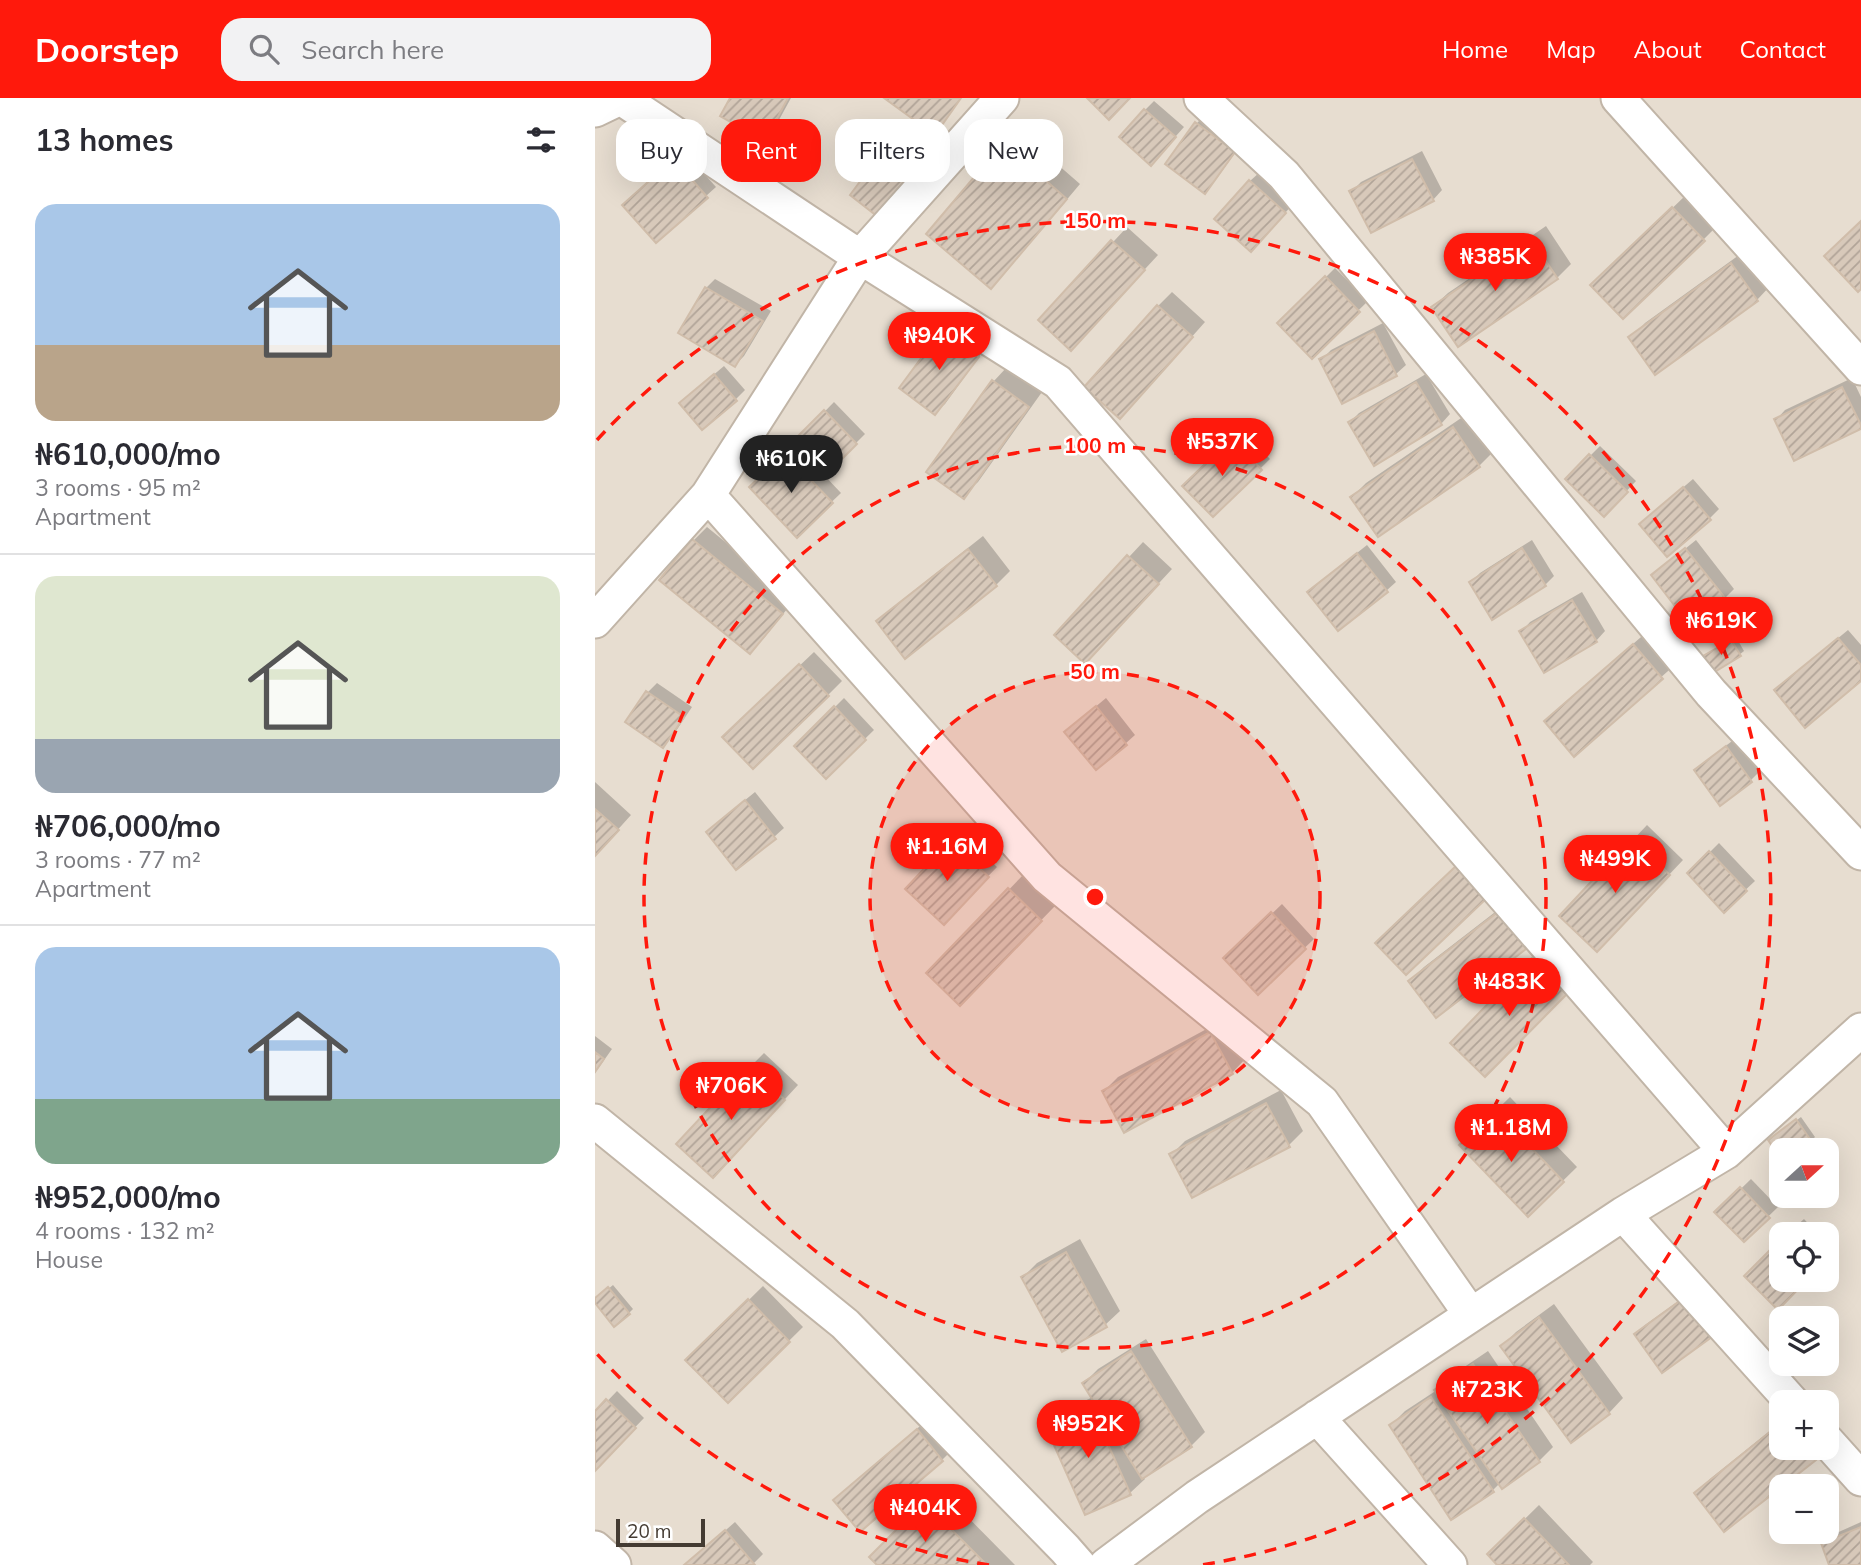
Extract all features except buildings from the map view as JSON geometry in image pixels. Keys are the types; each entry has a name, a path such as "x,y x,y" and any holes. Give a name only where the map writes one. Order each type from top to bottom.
{"street":[{"path":"595,110 621,98 860,257 1058,382 1726,1152"},
{"path":"595,621 708,495 860,257 1002,98"},
{"path":"1201,98 1284,176 1711,693 1861,853"},
{"path":"1618,98 1861,368"},
{"path":"708,495 1047,877 1322,1102 1471,1315"},
{"path":"1106,1565 1197,1497 1317,1417 1623,1214 1726,1152 1861,1030"},
{"path":"595,1121 845,1324 1079,1565"},
{"path":"1623,1214 1781,1390"},
{"path":"1317,1417 1450,1565"},
{"path":"1839,1454 1861,1479"},
{"path":"595,1548 614,1565"}],"shaded area":[{"path":"595,98 1861,98 1861,1565 595,1565"}]}
